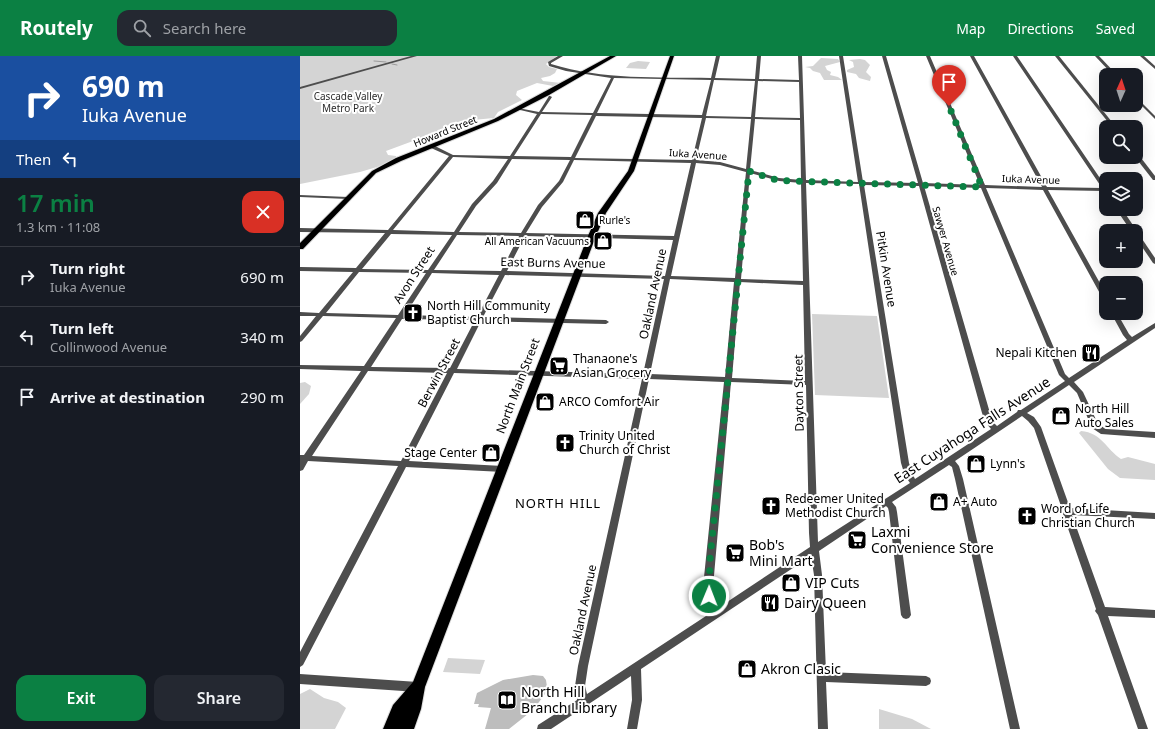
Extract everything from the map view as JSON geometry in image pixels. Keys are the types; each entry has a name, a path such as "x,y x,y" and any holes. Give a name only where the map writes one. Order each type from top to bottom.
{"main road":[{"name":"Howard Street","path":"300,246 374,172 477,129 518,109 614,56"},
{"name":"North Main Street","path":"406,729 414,709 418,687 592,236 602,213 628,176 672,56"},
{"name":"North Main Street","path":"391,729 398,710 418,687"}],"street":[{"path":"300,88 414,56"},
{"path":"561,56 549,63 550,65 556,68 613,78 801,81"},
{"name":"Oakland Avenue","path":"583,702 580,686 583,666 648,376 676,238 718,56"},
{"path":"710,618 708,587 760,56"},
{"name":"Dayton Street","path":"800,56 809,383 815,549 818,575 823,729"},
{"name":"Pitkin Avenue","path":"841,56 905,463 909,476 914,484"},
{"name":"Sawyer Avenue","path":"884,56 986,413 990,423 996,430"},
{"path":"928,56 1062,375 1080,392 1095,426 1104,432 1155,435"},
{"path":"972,56 1099,286"},
{"path":"1015,56 1099,180"},
{"path":"1057,56 1108,120"},
{"path":"1097,56 1108,68"},
{"path":"1142,56 1155,68"},
{"name":"Berwin Street","path":"300,662 523,234 540,206 561,182 613,78"},
{"name":"Avon Street","path":"300,468 303,458 366,369 474,205 495,182 550,97"},
{"path":"1143,105 1155,118"},
{"path":"518,109 540,113 802,119"},
{"name":"Iuka Avenue","path":"433,147 452,156 695,161 724,164 772,179 804,182 1099,190"},
{"path":"300,340 452,156"},
{"path":"1143,164 1155,179"},
{"path":"300,196 348,198"},
{"path":"300,230 676,238"},
{"path":"1143,244 1155,262"},
{"name":"East Burns Avenue","path":"300,269 577,275 806,283"},
{"path":"300,314 606,322"},
{"path":"1118,320 1124,332 1132,341"},
{"name":"East Cuyahoga Falls Avenue","path":"542,729 1155,325"},
{"path":"300,367 648,376 809,383"},
{"path":"1021,412 1031,419 1036,427 1143,729"},
{"path":"303,458 503,468"},
{"path":"949,460 955,466 959,479 1015,729"},
{"path":"887,502 892,507 893,512 906,615"},
{"path":"1065,511 1155,516"},
{"path":"1100,611 1155,614"},
{"path":"632,729 637,700 636,667"},
{"path":"821,677 926,681"},
{"path":"300,679 418,687"}],"green space":[{"name":"Cascade Valley Metro Park","path":"300,56 557,56 546,64 549,67 557,69 555,73 541,78 543,81 561,83 553,86 537,83 517,91 516,95 522,100 498,112 494,118 462,121 446,126 441,130 441,132 386,151 388,155 396,156 396,159 377,167 360,172 300,184"},
{"path":"821,58 838,59 840,62 825,66 827,70 831,72 830,75 838,77 842,80 824,80 820,73 805,67 813,66"},
{"path":"849,60 865,60 870,65 866,72 871,77 870,81 859,78 856,74 847,72 847,70 854,67 853,62"},
{"path":"638,61 650,62 646,69 626,68 630,63"},
{"path":"812,314 877,316 889,398 815,395"},
{"path":"305,382 311,386 309,394 300,404 300,383"},
{"path":"1081,431 1088,432 1099,438 1121,459 1128,457 1155,464 1155,480 1120,478 1108,469 1079,433"},
{"path":"448,658 485,660 480,674 443,672"},
{"path":"310,689 324,698 338,702 346,708 335,729 300,729 300,694"},
{"path":"879,709 912,719 931,729 879,729"}],"building":[{"name":"North Hill Branch Library","path":"533,675 543,676 546,680 547,687 545,694 533,710 509,729 485,729 491,708 478,707 479,704 474,704 477,693 503,680"}],"waterway":[{"path":"374,61 386,62"},
{"path":"392,64 397,65"}],"place":[{"name":"Rurle's","path":"585,220"},
{"name":"All American Vacuums","path":"603,241"},
{"name":"North Hill Community Baptist Church","path":"413,313"},
{"name":"Nepali Kitchen","path":"1091,353"},
{"name":"Thanaone's Asian Grocery","path":"559,366"},
{"name":"ARCO Comfort Air","path":"545,402"},
{"name":"North Hill Auto Sales","path":"1061,416"},
{"name":"Trinity United Church of Christ","path":"565,443"},
{"name":"Stage Center","path":"491,453"},
{"name":"Lynn's","path":"976,464"},
{"name":"A+ Auto","path":"939,502"},
{"name":"Redeemer United Methodist Church","path":"771,506"},
{"name":"Word of Life Christian Church","path":"1027,516"},
{"name":"Laxmi Convenience Store","path":"857,540"},
{"name":"Bob's Mini Mart","path":"735,553"},
{"name":"VIP Cuts","path":"791,583"},
{"name":"Dairy Queen","path":"770,603"},
{"name":"Akron Clasic","path":"747,669"},
{"name":"North Hill Branch Library","path":"507,700"}],"district":[{"name":"NORTH HILL","path":"558,503"}],"route":[{"path":"709,596 708,587 710,559 749,171 772,179 789,181 982,187 949,106"}]}
